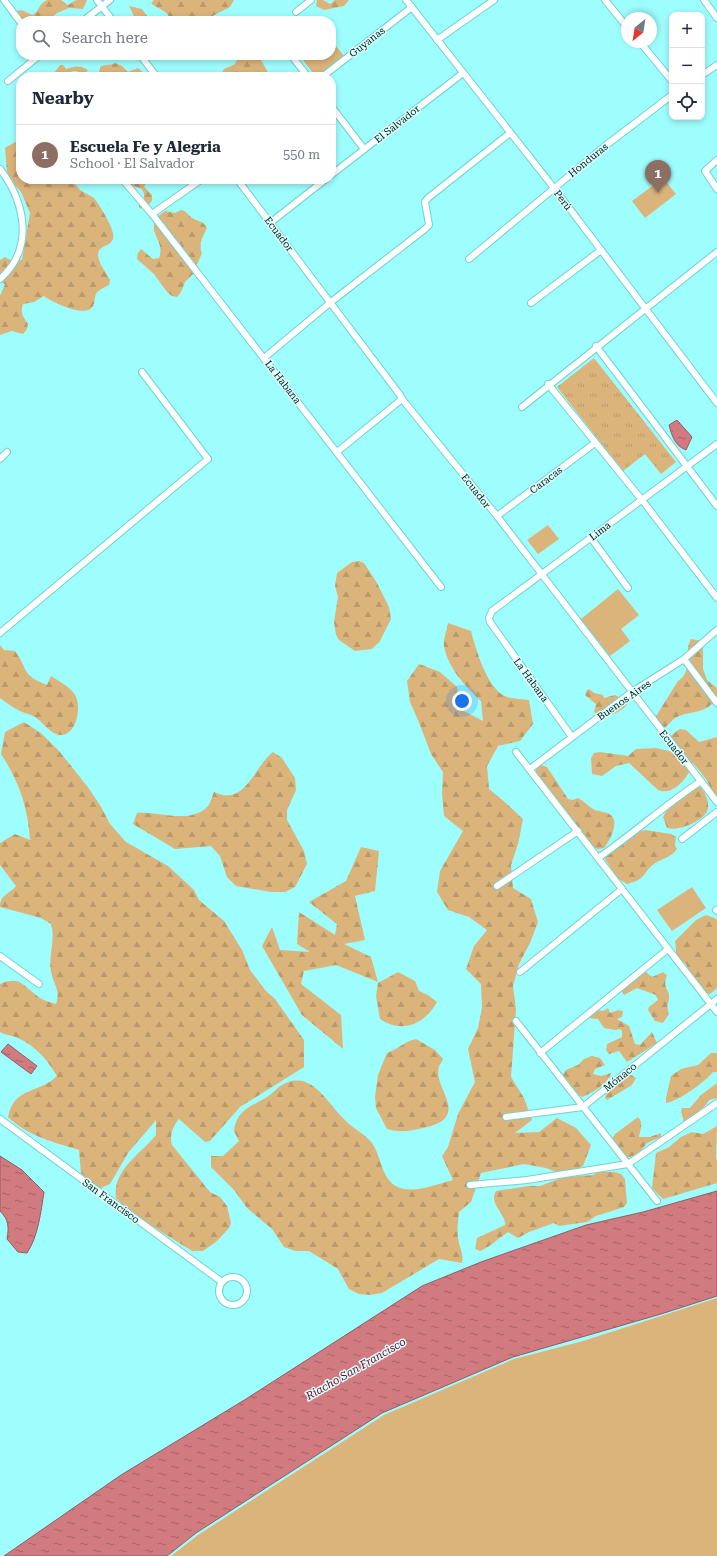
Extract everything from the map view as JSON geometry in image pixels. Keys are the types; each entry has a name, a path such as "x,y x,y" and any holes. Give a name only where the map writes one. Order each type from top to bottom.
{"street":[{"path":"4,0 16,16"},
{"path":"97,0 110,16"},
{"path":"89,16 110,0"},
{"path":"296,12 311,0"},
{"name":"Perú","path":"406,0 554,188 717,403"},
{"path":"437,40 494,0"},
{"path":"604,0 621,20"},
{"path":"704,0 717,18"},
{"name":"Guyanas","path":"328,72 412,7"},
{"path":"645,48 669,77"},
{"path":"19,72 34,60"},
{"path":"144,60 152,72"},
{"path":"295,60 304,72"},
{"path":"705,73 717,65"},
{"name":"El Salvador","path":"336,171 463,73"},
{"path":"8,81 16,74"},
{"name":"Honduras","path":"469,259 622,132 669,97"},
{"path":"336,113 364,149"},
{"path":"264,358 331,302 425,229 429,225 425,202 428,198 510,133"},
{"path":"717,160 706,169 705,173 717,189"},
{"path":"0,168 9,181 18,200 23,223 18,256 0,279"},
{"name":"La Habana","path":"126,184 152,214 441,587"},
{"path":"152,214 195,184"},
{"name":"Ecuador","path":"241,184 331,302 402,399 497,516 717,802"},
{"path":"270,223 320,184"},
{"path":"531,303 601,250"},
{"path":"522,407 548,384 717,252"},
{"path":"596,346 717,506"},
{"path":"0,633 208,459 142,372"},
{"path":"548,384 642,500 717,598"},
{"path":"337,452 402,399"},
{"name":"Caracas","path":"497,516 595,443"},
{"name":"Lima","path":"490,622 489,618 492,610 542,575 717,444"},
{"path":"0,459 7,452"},
{"path":"591,538 628,588"},
{"name":"La Habana","path":"490,622 572,737"},
{"name":"Buenos Aires","path":"530,769 632,692 684,659 717,630"},
{"path":"684,659 717,703"},
{"path":"516,752 717,1012"},
{"path":"598,858 648,822 668,804 701,781"},
{"path":"682,839 717,812"},
{"path":"497,886 578,831"},
{"path":"520,972 622,889"},
{"path":"540,1053 668,949"},
{"path":"0,956 39,984"},
{"name":"Mónaco","path":"583,1107 717,999"},
{"path":"516,1021 657,1201"},
{"path":"470,1185 528,1180 628,1164 717,1103"},
{"path":"506,1117 583,1107"},
{"name":"San Francisco","path":"0,1119 222,1282"},
{"path":"230,1277 241,1279 248,1290 245,1299 237,1305 227,1304 219,1295 222,1282 230,1277"}],"green space":[{"path":"47,0 61,0 68,5 76,0 87,0 83,9 69,8 54,16 18,16 16,11 22,10 32,15 35,14"},
{"path":"154,0 234,0 230,7 213,16 168,16 151,3"},
{"path":"317,0 323,0 330,4 335,0 349,0 344,6 324,10 316,6"},
{"path":"129,6 142,9 147,16 134,16"},
{"path":"336,46 344,56 323,72 312,72 303,60 336,60"},
{"path":"237,60 261,60 268,72 222,72 224,69 235,64"},
{"path":"115,63 122,66 128,72 99,72 100,67"},
{"path":"60,65 63,65 66,69 77,66 88,70 87,72 55,72"},
{"path":"138,68 142,72 128,72"},
{"path":"16,142 16,184 75,184 80,190 94,198 97,202 108,220 113,239 109,244 99,250 98,254 100,263 110,280 109,285 97,293 94,305 89,310 84,311 69,308 44,296 34,302 23,304 23,317 28,324 27,329 23,334 12,331 0,335 0,296 5,284 0,282 0,260 5,257 10,260 22,260 30,213 21,192 12,182 7,172 5,148"},
{"path":"663,178 676,194 645,218 632,201"},
{"path":"130,184 146,184 144,187 152,195 152,201 144,209 139,208 139,203 144,200 142,189"},
{"path":"181,210 193,219 202,222 207,228 201,243 202,253 193,274 185,282 177,297 172,296 167,292 154,274 137,259 138,253 141,249 153,259 159,258 160,245 155,234 154,223 165,211 175,213"},
{"path":"594,358 676,462 661,474 645,454 623,471 557,387"},
{"path":"548,525 559,539 538,554 527,540"},
{"path":"359,561 364,563 377,583 389,607 391,619 380,641 372,649 355,651 339,640 336,635 334,622 338,597 335,586 337,573 352,562"},
{"path":"618,589 639,615 621,629 630,641 610,656 581,619"},
{"path":"448,623 471,631 483,668 488,678 500,693 507,697 529,700 533,724 520,741 498,746 487,766 489,789 523,819 518,844 511,865 513,888 531,899 538,922 530,943 519,964 513,986 516,1009 511,1077 524,1098 532,1120 515,1133 539,1132 557,1118 576,1128 591,1145 583,1166 564,1175 546,1168 524,1164 481,1173 471,1202 459,1212 458,1235 462,1263 439,1259 382,1293 370,1295 359,1294 349,1289 338,1269 309,1251 295,1251 284,1247 272,1229 247,1208 234,1190 211,1167 211,1156 223,1156 239,1141 234,1131 238,1118 245,1110 269,1096 279,1087 290,1082 300,1081 308,1083 316,1089 347,1122 369,1139 375,1148 386,1176 394,1185 400,1188 415,1189 453,1180 442,1156 448,1147 458,1114 475,1082 468,1049 478,1028 482,1008 481,984 466,969 474,946 487,930 469,917 448,910 437,892 440,871 463,831 444,816 442,794 443,772 431,754 410,702 407,681 419,664 440,672 457,687 462,710 483,721 481,701 458,676 446,654 444,643"},
{"path":"691,639 703,641 703,669 707,680 717,688 717,698 703,710 677,717 662,729 653,721 678,681 686,672 688,650"},
{"path":"0,645 4,650 15,651 26,671 33,678 47,685 51,676 73,692 77,700 78,713 74,726 70,731 66,734 56,734 35,717 16,709 0,698"},
{"path":"589,689 594,693 603,695 604,698 615,695 628,702 626,706 618,712 603,716 598,715 594,712 596,704 585,695"},
{"path":"24,722 42,734 59,751 87,786 100,805 110,824 126,842 168,866 194,890 199,900 224,921 242,950 250,970 266,991 275,999 304,1040 304,1067 240,1107 210,1141 205,1142 179,1119 173,1128 171,1135 172,1145 210,1192 220,1197 227,1206 231,1223 229,1228 217,1241 203,1251 192,1251 144,1221 125,1207 116,1198 118,1179 129,1163 156,1135 156,1120 128,1153 110,1184 101,1188 90,1182 81,1173 79,1150 32,1134 8,1117 11,1107 21,1095 43,1086 57,1076 45,1058 28,1043 0,1032 0,984 12,981 20,982 38,997 56,1004 58,994 50,965 53,936 51,924 41,918 0,907 3,897 16,886 0,865 0,843 15,834 30,840 22,795 13,774 1,754 5,732"},
{"path":"680,729 686,730 699,742 717,737 717,800 706,779 694,764 668,747 668,742 671,736"},
{"path":"656,748 669,751 688,762 690,771 681,783 673,789 668,791 658,790 629,763 616,766 602,776 592,774 591,758 594,753 600,752 628,756 636,749"},
{"path":"273,752 282,758 295,778 296,790 287,810 287,820 304,851 307,864 295,887 285,892 271,892 236,886 227,877 220,856 211,846 175,849 133,824 137,813 184,816 201,812 210,803 214,792 225,795 233,794 241,790 248,784 266,759"},
{"path":"541,765 547,767 568,799 573,800 578,798 593,809 607,813 612,817 614,821 613,831 604,848 598,849 593,847 587,838 573,828 536,773 536,768"},
{"path":"695,786 700,787 706,796 708,801 707,812 698,820 685,827 672,829 667,828 663,817 668,808"},
{"path":"646,830 671,834 676,837 675,845 677,849 669,856 654,864 641,878 627,884 617,878 605,859 607,854 641,831"},
{"path":"361,847 379,851 375,891 355,896 365,940 344,944 371,957 378,982 336,965 304,971 301,984 341,1015 343,1049 302,1015 262,946 272,927 280,950 310,952 297,944 299,912 335,935 337,924 309,902 346,881"},
{"path":"692,887 706,908 672,931 657,910"},
{"path":"706,915 717,919 717,988 710,994 705,993 691,975 686,964 677,959 675,941 696,920"},
{"path":"398,972 415,981 419,991 428,995 437,1002 426,1016 419,1021 405,1026 396,1026 380,1019 376,996 378,983"},
{"path":"646,972 652,977 663,972 667,975 665,984 669,995 667,1006 669,1014 663,1023 655,1021 648,1010 649,1007 658,1000 656,995 637,988 624,995 621,990"},
{"path":"608,1008 610,1013 618,1010 623,1011 622,1017 617,1019 629,1026 635,1044 640,1045 652,1032 657,1043 627,1062 619,1051 609,1054 606,1050 607,1044 622,1037 622,1031 620,1029 615,1030 604,1028 598,1019 588,1018 598,1010 603,1011"},
{"path":"416,1039 435,1050 443,1059 439,1066 438,1075 448,1102 449,1110 446,1117 438,1123 423,1128 409,1131 387,1129 376,1108 375,1097 378,1075 387,1053"},
{"path":"711,1053 717,1053 717,1072 713,1072 698,1086 678,1099 666,1103 671,1076 681,1069 698,1065"},
{"path":"592,1056 600,1058 605,1065 595,1069 593,1074 601,1076 611,1073 607,1081 595,1091 582,1097 571,1090 561,1077 566,1070 578,1065 584,1059"},
{"path":"631,1075 636,1078 632,1085 607,1100 605,1098 607,1092"},
{"path":"717,1083 717,1098 709,1100 698,1113 684,1122 681,1111 682,1108 690,1108 701,1095"},
{"path":"638,1117 641,1122 639,1137 650,1137 661,1133 661,1137 647,1143 638,1154 627,1158 612,1139 615,1134"},
{"path":"717,1126 717,1183 663,1199 652,1188 656,1153 669,1147 681,1137 692,1132 703,1134"},
{"path":"596,1172 615,1172 621,1174 625,1179 627,1203 624,1207 596,1216 587,1222 559,1226 554,1223 529,1232 518,1238 508,1232 484,1249 480,1251 475,1249 477,1238 505,1225 503,1216 494,1200 496,1191 528,1186 540,1186 564,1177 594,1175"},
{"path":"717,1298 717,1556 171,1556 198,1535 384,1415 514,1359 583,1341"}],"water":[{"path":"677,420 692,437 686,450 679,446 670,429 669,425"},
{"path":"8,1044 37,1066 31,1074 1,1052"},
{"path":"0,1156 22,1170 44,1192 36,1232 31,1247 27,1253 18,1252 7,1239 8,1224 0,1211"},
{"name":"Riacho San Francisco","path":"717,1191 717,1296 661,1314 513,1357 382,1413 196,1533 167,1556 4,1556 121,1475 246,1399 422,1286 481,1262 586,1225 643,1212"}],"place":[{"name":"Escuela Fe y Alegria","path":"658,193"}]}
